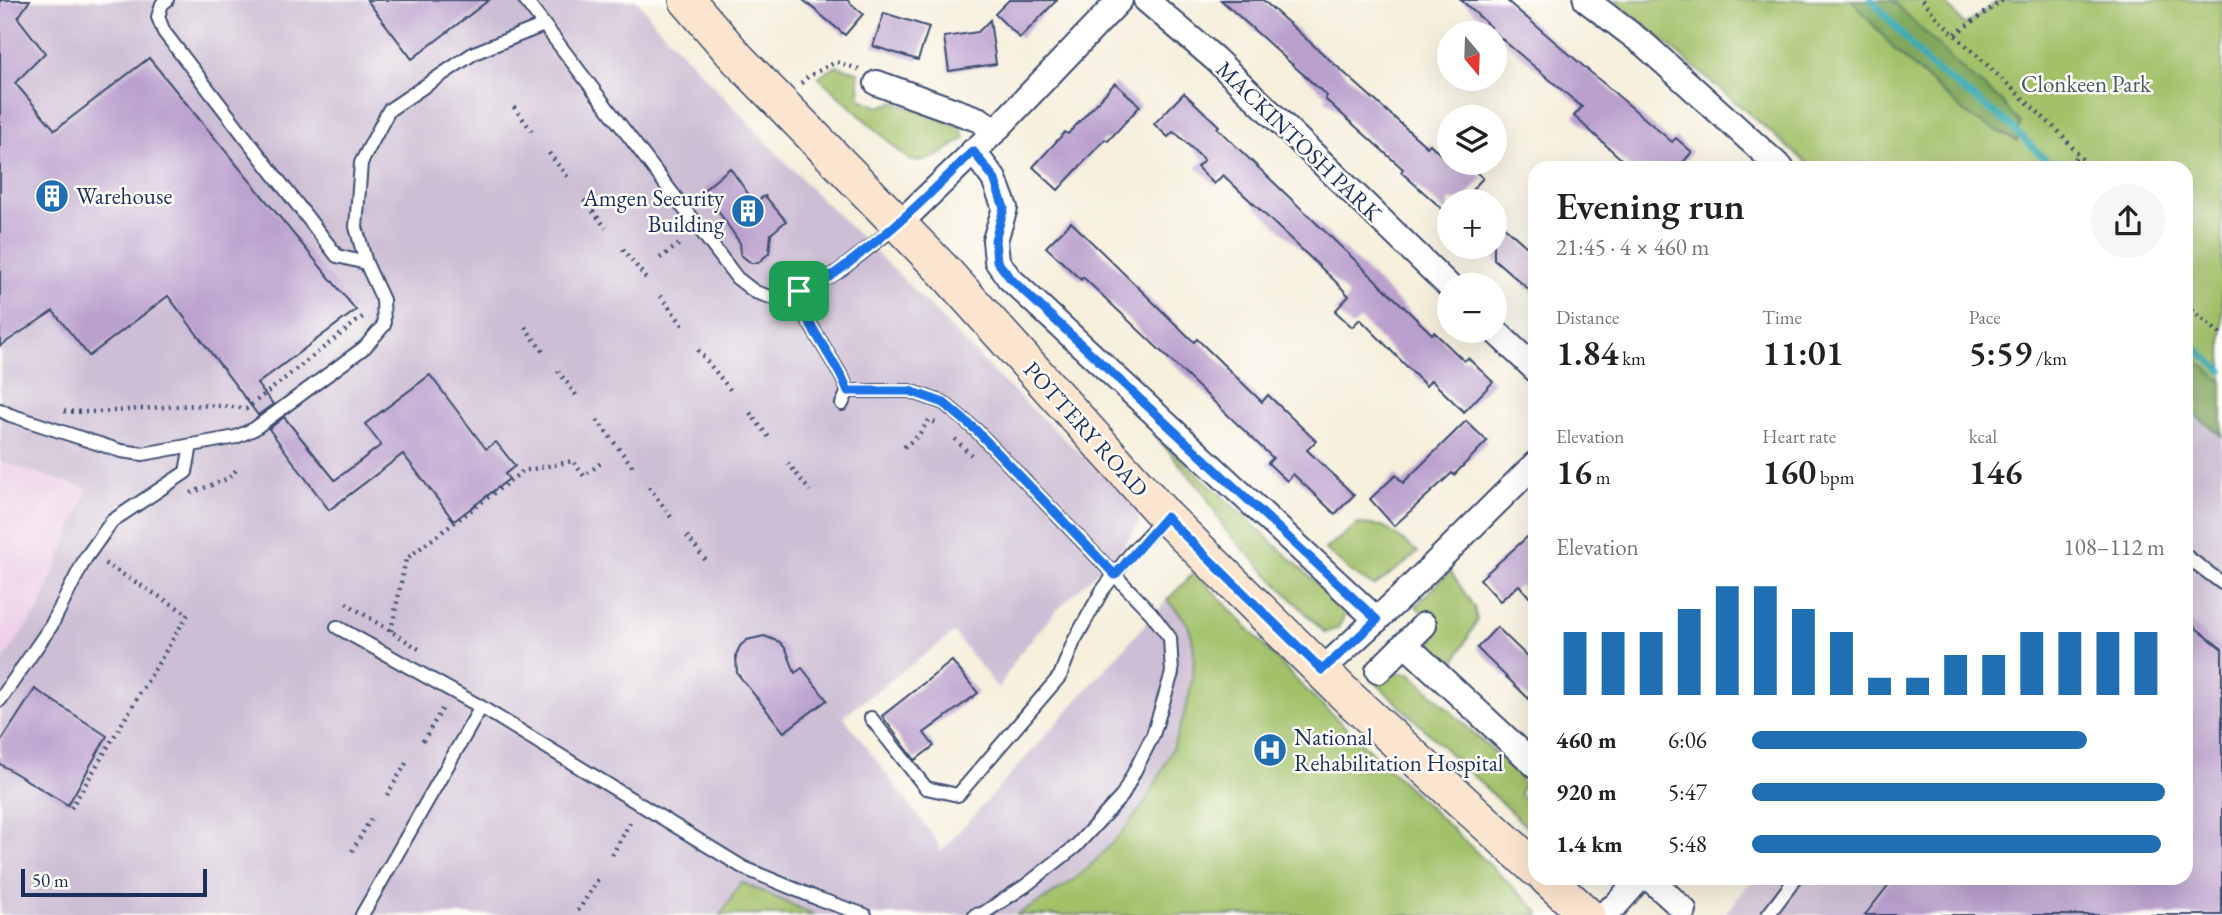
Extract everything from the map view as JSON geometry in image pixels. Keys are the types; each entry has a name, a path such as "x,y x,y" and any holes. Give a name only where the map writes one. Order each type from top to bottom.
{"street":[{"name":"POTTERY ROAD","path":"687,0 737,58 899,224 1166,517 1348,697 1528,861"},
{"path":"899,224 995,131 1120,0"},
{"name":"MACKINTOSH PARK","path":"1146,0 1215,59 1437,274"},
{"path":"1586,0 1645,45 1773,161"},
{"path":"877,83 980,120 995,131"},
{"path":"973,151 994,178 1004,208 995,240 997,261 1010,278 1377,620"},
{"path":"1507,342 1528,362"},
{"path":"1322,670 1377,620 1528,471"},
{"path":"1378,671 1424,625"},
{"path":"1405,644 1528,758"},
{"path":"1555,885 1587,915"},
{"path":"1602,915 1616,905 1634,885"},
{"path":"1657,885 1684,910"}],"lane":[{"path":"167,0 158,17 164,32 337,256 366,263"},
{"path":"525,0 737,278 755,292 776,299 809,288 839,271 899,224"},
{"path":"0,410 121,451 143,454 236,437 254,429 365,347 384,325 383,300 366,263 356,227 361,163 389,110 474,53 544,25"},
{"path":"799,291 806,317 848,391 842,404"},
{"path":"848,391 910,391 944,403 976,430 1151,613 1170,638 1172,673 1153,735 1122,796 1075,847 1025,886 982,914 975,915"},
{"path":"0,700 51,626 85,559 112,521 186,472 191,445"},
{"path":"871,718 926,788 958,794 1060,676 1102,591 1166,517"},
{"path":"2193,561 2222,583"},
{"path":"337,627 481,708 744,868 865,915"},
{"path":"362,915 481,708"},
{"path":"1768,915 1791,885"}],"path":[{"path":"1922,0 1940,21 2061,134 2084,161"},
{"path":"1955,34 2003,0"},
{"path":"780,103 809,76 836,62 860,69 877,83"},
{"path":"514,107 532,131"},
{"path":"549,153 569,179"},
{"path":"2072,161 2079,155"},
{"path":"584,200 606,228"},
{"path":"660,258 682,242"},
{"path":"623,249 646,278"},
{"path":"660,296 683,325"},
{"path":"55,411 91,413 222,404 246,409 369,312"},
{"path":"2193,312 2222,335"},
{"path":"525,327 544,353"},
{"path":"698,350 732,392"},
{"path":"558,371 579,398"},
{"path":"750,413 771,440"},
{"path":"904,447 918,436 929,419"},
{"path":"597,421 634,467"},
{"path":"391,631 407,559 415,552 523,471 573,461 584,476 601,463"},
{"path":"788,463 810,491"},
{"path":"181,498 229,478 239,467"},
{"path":"649,487 671,517"},
{"path":"687,536 707,562"},
{"path":"71,808 188,614 103,562 109,553"},
{"path":"423,741 445,704"},
{"path":"387,795 408,760"},
{"path":"352,852 372,817"},
{"path":"612,855 633,817"},
{"path":"579,911 600,876"}],"shaded area":[{"path":"0,0 637,0 658,27 812,190 995,374 1137,507 1139,524 1123,547 1055,612 1019,654 998,689 954,633 843,716 936,840 941,852 1167,600 1191,632 1196,660 1190,695 1179,726 1161,773 1140,809 1093,862 1043,901 1016,915 815,915 741,882 721,915 0,915 0,665 39,608 88,489 0,461"},
{"path":"2193,413 2222,436 2222,915 1724,915 1748,885 2193,885"},
{"path":"0,461 88,489 39,608 0,665"}],"green space":[{"name":"Clonkeen Park","path":"1615,0 1942,0 1965,25 2000,0 2222,0 2222,436 2193,413 2193,161 1805,161"},
{"path":"1852,0 1892,0 1965,72 1998,98 2020,123 2017,141 1970,117 1897,52"},
{"path":"837,66 858,72 860,99 879,107 894,102 960,127 965,138 932,158 909,160 818,77"},
{"path":"2193,357 2222,382 2222,436 2193,413"},
{"path":"1154,434 1347,611 1338,628 1325,633 1225,530 1205,494"},
{"path":"1358,524 1383,526 1418,552 1374,586 1351,572 1325,549"},
{"path":"1450,571 1474,607 1477,620 1451,669 1438,656 1432,644 1437,629 1416,606"},
{"name":"National Rehabilitation Hospital","path":"1195,572 1299,683 1538,911 1539,915 1016,915 1057,891 1095,861 1135,816 1162,772 1188,699 1194,653 1187,624 1167,600"},
{"path":"1394,673 1410,673 1517,774 1523,783 1520,795 1528,802 1528,828 1377,684"},
{"path":"741,882 815,915 721,915"}],"building":[{"path":"0,0 30,0 18,18 45,53 15,83 55,130 149,58 356,310 257,384 273,404 258,415 168,296 89,356 53,311 0,346"},
{"path":"367,0 489,0 412,59"},
{"path":"803,0 847,0 863,14 845,35"},
{"path":"1009,0 1057,0 1020,38 995,14"},
{"path":"1221,0 1263,0 1427,147 1430,144 1437,151 1437,175 1479,175 1483,178 1473,189 1437,189 1437,204 1401,172 1403,169 1325,99 1327,96"},
{"path":"1461,0 1506,0 1672,142 1676,138 1692,152 1684,161 1623,161 1574,116 1582,107 1507,43 1507,21 1484,21"},
{"path":"884,13 929,27 918,60 873,46"},
{"path":"990,20 996,64 949,71 944,37 978,32"},
{"path":"1115,83 1140,106 1058,190 1033,167"},
{"path":"1184,93 1219,126 1217,128 1432,334 1434,332 1437,335 1437,343 1445,343 1464,361 1468,358 1493,382 1464,412 1431,380 1426,386 1360,319 1352,327 1335,311 1349,296 1336,282 1223,175 1214,184 1197,167 1204,160 1178,135 1173,132 1168,137 1154,124"},
{"name":"Amgen Security Building","path":"730,168 754,202 765,196 786,221 771,234 769,253 758,263 751,263 741,255 740,243 704,190"},
{"path":"1071,222 1194,342 1197,339 1262,402 1268,395 1316,441 1307,450 1354,495 1335,514 1293,474 1287,481 1268,463 1273,458 1083,277 1081,280 1046,247"},
{"path":"1507,229 1528,248 1528,289 1494,259 1507,259"},
{"path":"430,375 486,449 496,442 515,466 505,474 509,479 454,521 403,454 329,510 269,429 284,417 335,480 381,445 365,424"},
{"path":"1466,421 1487,441 1454,475 1452,473 1394,526 1370,499 1396,475 1403,483"},
{"path":"1528,536 1528,596 1519,585 1500,601 1480,579"},
{"path":"2193,626 2222,649 2222,915 1865,915 1889,885 2193,885"},
{"path":"1497,627 1528,657 1528,698 1477,648"},
{"path":"764,636 780,642 786,649 795,673 802,668 827,700 784,732 737,673 736,655 740,646 747,640"},
{"path":"952,661 978,693 924,733 934,746 915,760 882,716"},
{"path":"35,689 107,736 68,805 0,764 0,743"}],"waterway":[{"path":"1872,0 1929,65 2008,123 2047,161"},
{"path":"2193,346 2222,371"}],"place":[{"name":"Warehouse","path":"52,196"},
{"name":"Amgen Security Building","path":"748,211"},
{"name":"National Rehabilitation Hospital","path":"1270,750"}],"route":[{"path":"973,151 994,178 1004,208 995,240 997,261 1010,278 1377,620 1322,670 1166,517 1131,553 1115,575 976,430 944,403 910,391 848,391 814,334 799,291 839,271 899,224 973,151"}]}
